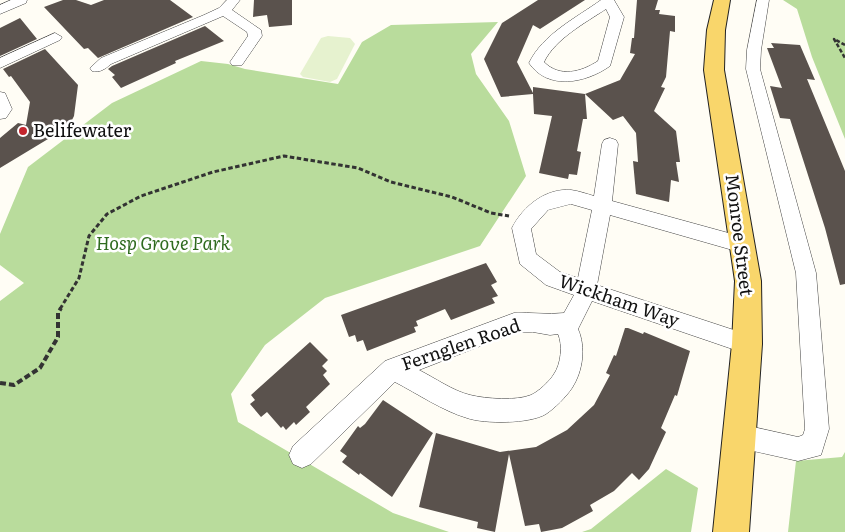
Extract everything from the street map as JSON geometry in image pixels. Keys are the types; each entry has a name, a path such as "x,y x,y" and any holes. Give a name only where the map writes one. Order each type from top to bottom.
{"main road":[{"name":"Monroe Street","path":"722,0 716,30 714,70 744,245 748,281 747,344 731,532"}],"street":[{"path":"0,10 21,0"},
{"path":"740,436 798,448 812,446 817,429 806,273 753,69 754,50 763,0"},
{"path":"608,1 617,17 605,63 584,75 564,77 543,72 536,63 538,57 558,37 608,1"},
{"path":"96,68 106,61 229,5 254,30 255,36 237,62"},
{"path":"0,64 55,36"},
{"path":"0,97 4,109 0,114"},
{"path":"393,369 468,407 500,411 537,406 566,377 571,358 571,339 564,323 571,322 586,291 602,207 610,144"},
{"path":"527,219 532,210 550,201 571,197 744,245"},
{"name":"Wickham Way","path":"527,219 521,228 528,258 553,279 747,344"},
{"name":"Fernglen Road","path":"302,455 393,369 514,324 533,322 550,325 564,323"}],"path":[{"path":"845,45 834,39 845,58"},
{"path":"0,383 14,385 40,368 58,337 58,313 79,278 89,236 107,214 141,196 213,172 284,156 358,168 391,182 452,197 491,213 527,219"}],"green space":[{"path":"783,0 845,0 845,139 812,57 797,9"},
{"name":"Hosp Grove Park","path":"498,22 471,54 476,74 509,121 526,176 480,246 325,298 265,345 231,394 238,422 393,513 449,532 0,532 0,301 24,283 0,265 0,234 28,167 112,103 201,61 228,64 245,69 338,84 362,42 391,25"},
{"path":"328,36 350,38 355,44 337,79 330,82 303,77 300,74 321,38"},
{"path":"845,452 845,532 788,532 796,461 842,457"},
{"path":"666,469 698,488 691,532 582,532 591,529"}],"building":[{"path":"63,0 76,0 91,5 104,0 170,0 193,17 98,58 88,48 84,49 44,7"},
{"path":"254,0 292,0 292,25 269,27 267,15 253,17"},
{"path":"538,0 585,0 540,29 533,25 517,62 533,93 533,87 585,94 587,119 583,119 577,151 581,152 577,175 569,174 568,179 539,173 552,116 534,114 533,94 501,97 484,59 502,23"},
{"path":"637,0 658,0 655,10 660,10 659,14 675,16 675,32 670,31 666,77 661,87 665,88 654,111 676,131 680,162 676,162 679,182 671,180 669,202 636,194 633,161 638,162 636,133 623,116 613,120 585,94 620,80 635,54 630,53 632,38 634,38"},
{"path":"20,18 37,39 0,56 0,28"},
{"path":"205,26 224,41 175,61 176,63 121,88 112,77 115,75 108,69 112,66"},
{"path":"771,43 800,45 815,80 807,79 845,171 845,284 840,285 825,228 790,119 780,118 770,86 782,88 767,48 774,48"},
{"path":"45,49 78,85 74,116 70,124 64,124 48,139 0,168 0,138 18,123 26,125 30,102 11,76 9,77 3,69"},
{"path":"486,263 497,282 491,285 498,296 492,298 495,303 451,320 445,309 416,321 418,326 414,327 416,332 367,351 363,340 357,342 355,335 349,337 341,315"},
{"path":"625,328 643,334 644,332 690,351 677,396 675,395 661,428 666,432 649,469 639,480 632,473 614,491 590,505 593,511 562,528 541,532 539,524 525,526 509,454 495,532 477,528 478,522 419,507 436,433 500,452 536,447 567,430 594,405 610,375 606,373 614,355 616,356"},
{"path":"310,342 328,360 322,366 327,371 323,375 330,384 306,407 310,412 296,425 294,422 286,430 283,426 281,428 267,412 261,417 250,404 255,400 251,395"},
{"path":"383,400 433,433 392,497 342,462 347,456 340,451 358,426 360,428 365,424"}],"place":[{"name":"Belifewater","path":"23,131"}]}
